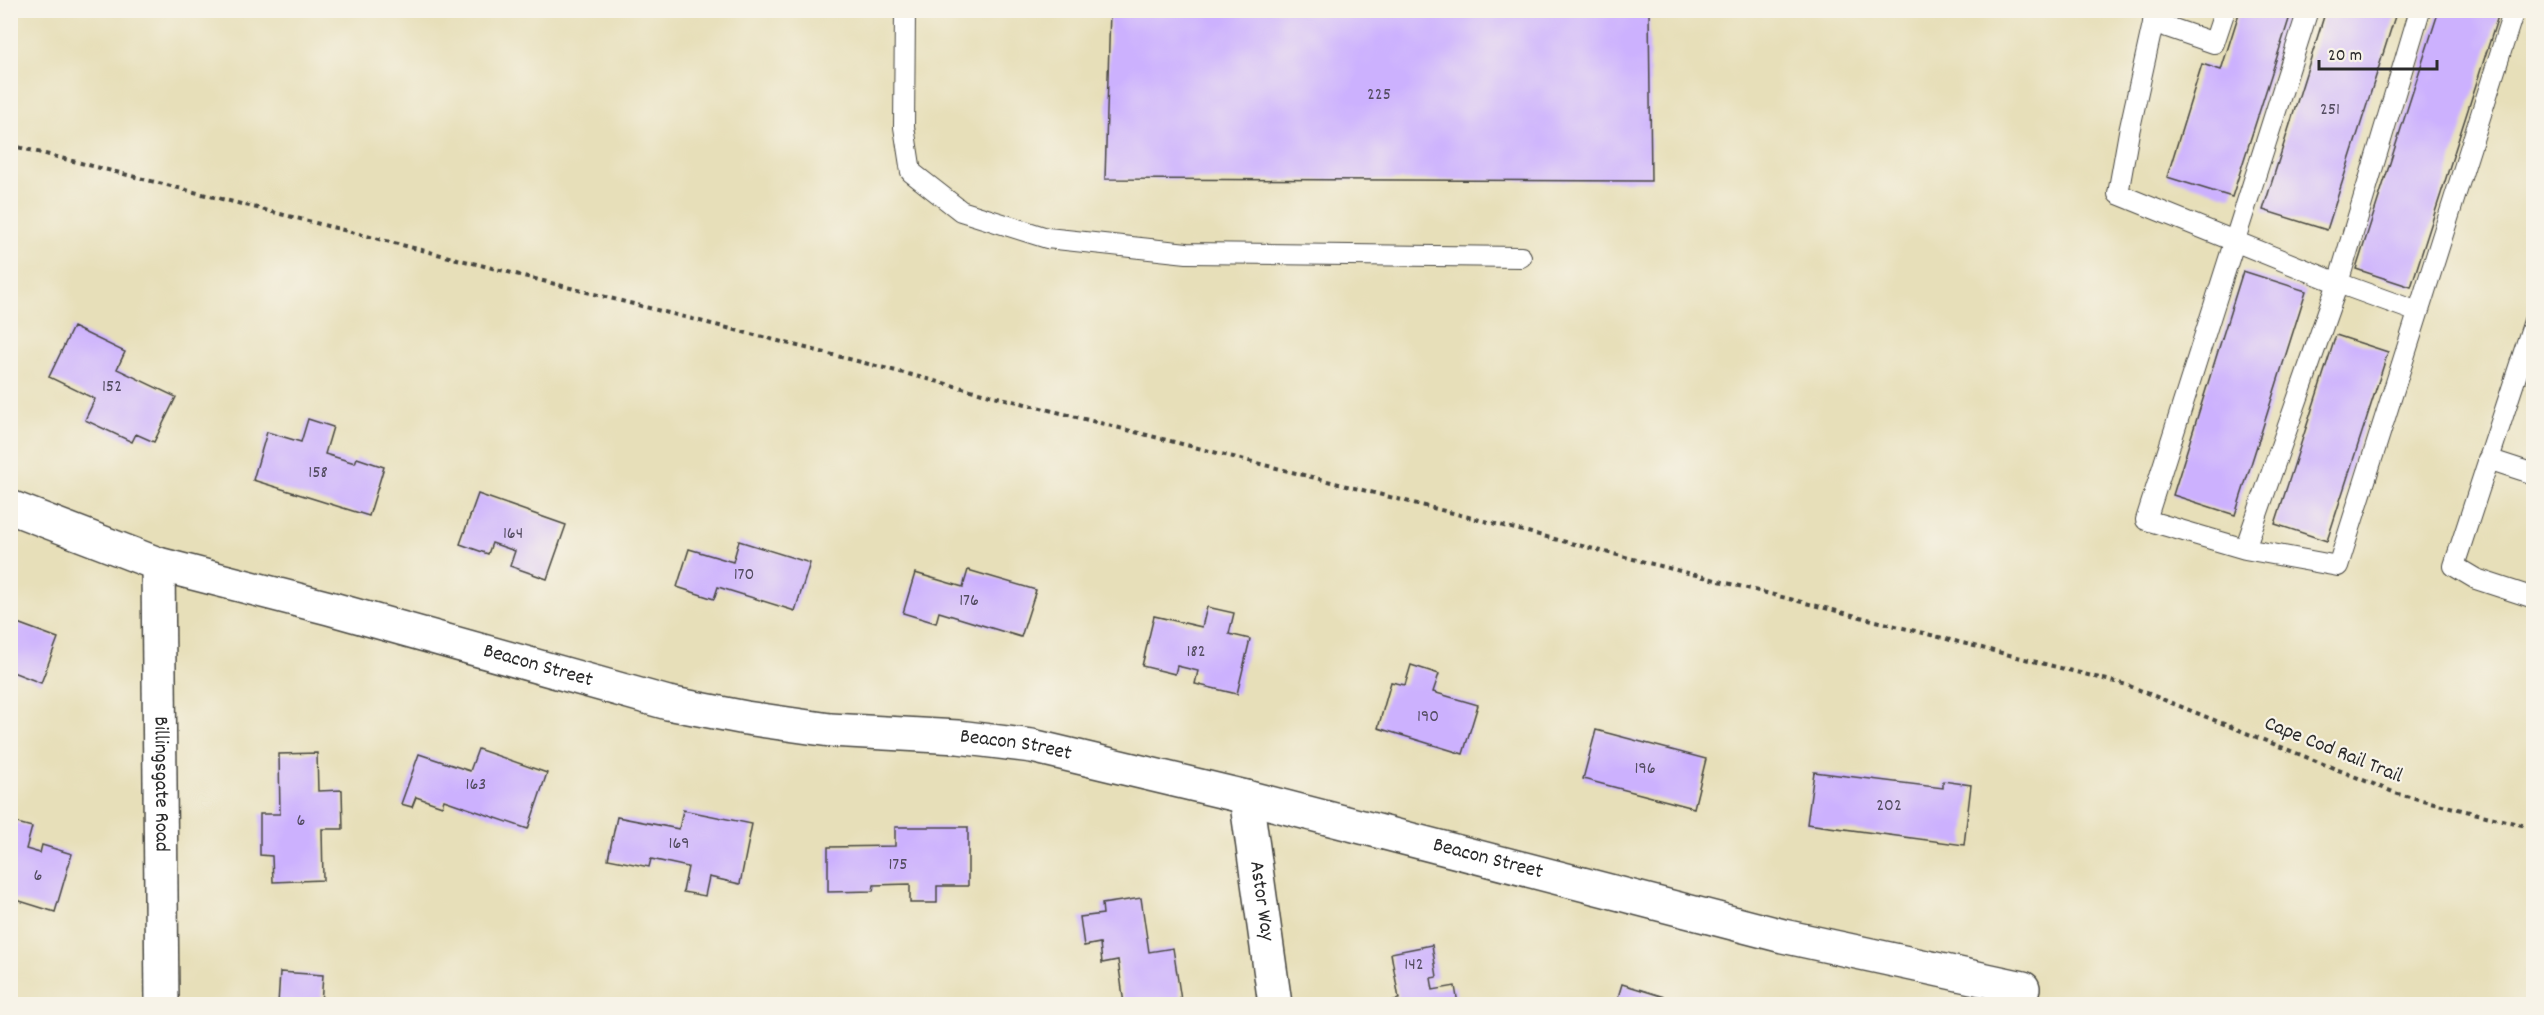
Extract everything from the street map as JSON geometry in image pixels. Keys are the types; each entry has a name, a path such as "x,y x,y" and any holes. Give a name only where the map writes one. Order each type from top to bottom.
{"street":[{"name":"Beacon Street","path":"10,507 158,564 329,608 668,703 746,718 830,730 958,737 1032,746 1246,797 1782,936 2023,988"},
{"name":"Billingsgate Road","path":"158,564 162,1005"},
{"name":"Astor Way","path":"1246,797 1275,1005"}],"lane":[{"path":"905,10 904,127 910,171 961,211 1047,238 1187,253 1521,257"},
{"path":"2224,10 2214,43 2154,16 2118,194 2338,283 2418,312"},
{"path":"2308,10 2146,520 2245,549 2338,566 2514,10"},
{"path":"2245,549 2338,283 2420,10"},
{"path":"2534,321 2454,566 2476,579 2534,598"},
{"path":"2488,459 2534,474"}],"path":[{"name":"Cape Cod Rail Trail","path":"10,145 2127,685 2398,794 2534,828"}],"building":[{"path":"1110,10 1649,10 1651,181 1105,179"},
{"path":"2240,10 2292,10 2232,197 2167,177 2202,64 2221,70"},
{"path":"2326,10 2397,10 2327,230 2263,210"},
{"path":"2439,10 2500,10 2411,287 2356,269"},
{"path":"2243,271 2306,291 2235,515 2173,495"},
{"path":"73,327 125,352 117,369 176,397 154,442 136,434 132,442 85,420 95,399 49,377"},
{"path":"2336,335 2388,352 2327,541 2275,524"},
{"path":"308,419 333,427 325,454 355,463 357,458 384,467 369,516 253,480 267,432 301,442"},
{"path":"478,494 566,525 547,579 510,566 515,551 492,543 488,554 460,544"},
{"path":"739,541 810,563 795,611 718,587 714,599 677,587 689,549 733,562"},
{"path":"968,570 1036,590 1021,637 939,612 936,623 903,613 915,573 963,587"},
{"path":"1207,607 1234,613 1229,634 1250,639 1237,694 1195,684 1198,671 1177,666 1175,674 1142,666 1154,616 1202,627"},
{"path":"10,613 15,614 12,621 58,638 41,683 10,671"},
{"path":"1411,665 1439,674 1433,692 1478,705 1463,754 1378,728 1391,682 1405,685"},
{"path":"1596,730 1706,759 1694,808 1583,779"},
{"path":"478,749 547,773 528,829 444,800 442,806 416,797 412,807 401,804 419,754 470,771"},
{"path":"317,753 318,791 342,790 343,829 322,829 323,880 273,882 272,856 260,855 260,814 280,814 279,754"},
{"path":"1814,772 1943,788 1943,781 1971,785 1964,845 1807,824"},
{"path":"683,810 752,824 740,884 709,877 705,896 683,892 688,867 651,859 649,867 608,859 617,817 679,829"},
{"path":"10,821 32,827 26,849 40,853 42,845 72,854 55,912 10,898"},
{"path":"895,827 968,827 968,886 937,886 937,903 910,903 910,884 874,885 873,891 828,892 828,847 895,846"},
{"path":"1141,898 1149,952 1173,948 1181,1000 1173,1001 1173,1004 1124,1004 1118,960 1102,963 1100,943 1084,946 1080,917 1103,914 1102,904"},
{"path":"1432,945 1437,977 1431,978 1433,990 1455,986 1458,1004 1379,1004 1399,999 1391,953"},
{"path":"280,972 323,975 321,1004 278,1004"},
{"path":"1622,984 1687,1004 1616,1004"}]}
